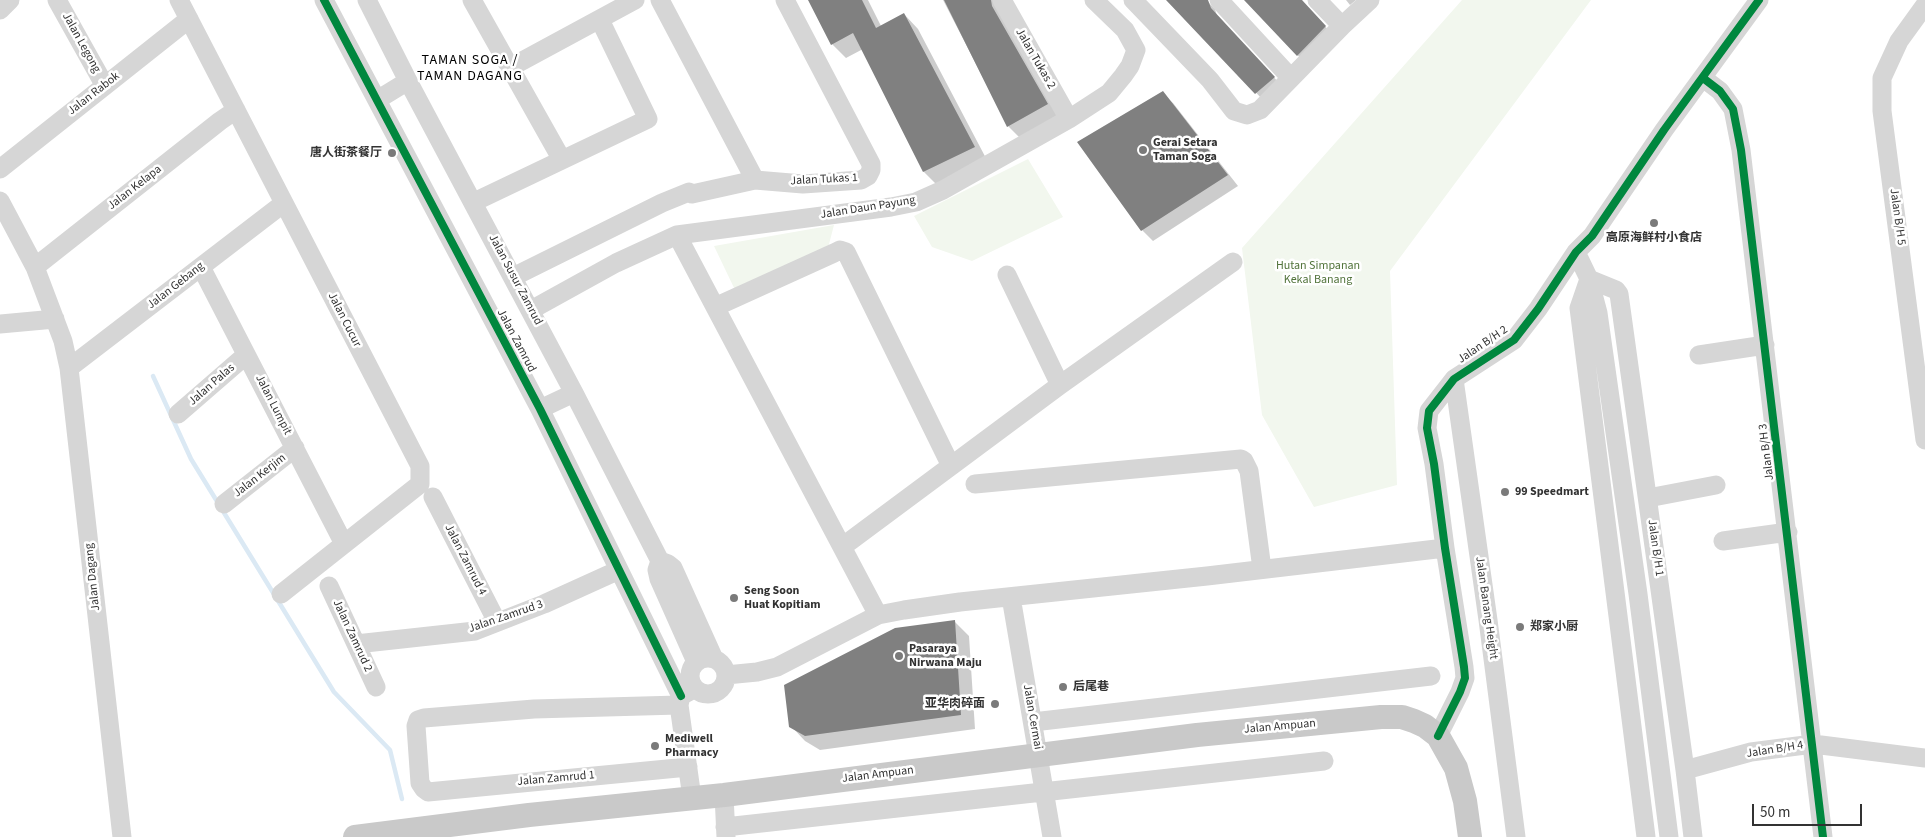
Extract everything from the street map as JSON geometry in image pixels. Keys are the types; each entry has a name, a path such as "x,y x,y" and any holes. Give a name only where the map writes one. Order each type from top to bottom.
{"main road":[{"name":"Jalan Ampuan","path":"355,837 519,816 724,795 1197,734 1382,717 1402,717 1425,726 1438,736"},
{"path":"1438,736 1456,768 1465,802 1470,837"}],"street":[{"path":"0,10 10,0"},
{"name":"Jalan Legong","path":"57,0 105,86"},
{"name":"Jalan Cucur","path":"179,0 420,466 420,484 281,594"},
{"name":"Jalan Zamrud","path":"324,0 540,409 685,697 688,767 692,798"},
{"name":"Jalan Susur Zamrud","path":"367,0 408,81 514,277 660,560 673,568 705,661 722,665 726,675"},
{"path":"472,0 562,160"},
{"path":"511,67 600,20 616,5 635,0"},
{"path":"660,0 755,180"},
{"name":"Jalan Tukas 1","path":"514,277 671,199 689,192 692,194 755,180 804,184 861,180 868,176 871,164 785,0"},
{"name":"Jalan Tukas 2","path":"1002,0 1069,119"},
{"name":"Jalan Daun Payung","path":"531,310 616,262 678,235 891,207 916,202 943,190 1069,119 1109,93 1130,66 1136,50 1125,30 1094,0"},
{"path":"1133,0 1210,80 1234,111 1247,115 1260,110 1290,77 1370,0"},
{"path":"1218,0 1290,77"},
{"path":"1317,0 1342,26"},
{"name":"Jalan B/H 2","path":"1438,736 1465,678 1434,464 1427,428 1429,411 1454,379 1514,340 1538,309 1576,252 1592,236 1664,130 1759,0"},
{"name":"Jalan B/H 5","path":"1925,5 1899,41 1882,78 1882,111 1925,440"},
{"name":"Jalan Rabok","path":"0,169 189,19"},
{"path":"474,202 648,119 600,20"},
{"name":"Jalan B/H 3","path":"1703,78 1720,91 1733,110 1742,150 1824,837"},
{"path":"377,100 408,81"},
{"name":"Jalan Kelapa","path":"36,267 236,110"},
{"name":"Jalan Gebang","path":"69,368 284,202"},
{"name":"Jalan Dagang","path":"2,208 36,267 55,319 69,368 122,837"},
{"path":"678,235 878,616"},
{"path":"715,307 834,252 840,250 846,252 951,466"},
{"path":"1576,252 1589,279 1598,313 1638,594 1669,837"},
{"path":"842,548 1060,385 1233,262"},
{"name":"Jalan Lumpit","path":"201,267 344,544"},
{"path":"1007,275 1060,385"},
{"path":"1589,279 1579,308 1614,597 1646,837"},
{"name":"Jalan B/H 1","path":"1589,279 1616,290 1619,294 1693,837"},
{"path":"0,324 55,319"},
{"path":"1699,355 1765,345"},
{"name":"Jalan Palas","path":"178,414 246,355"},
{"name":"Jalan Banang Height","path":"1454,379 1516,837"},
{"path":"540,409 574,393"},
{"name":"Jalan Kerjim","path":"224,504 295,448"},
{"path":"975,484 1241,459 1249,471 1262,569"},
{"path":"1648,498 1716,485"},
{"name":"Jalan Zamrud 4","path":"433,497 498,622"},
{"path":"1723,541 1788,532"},
{"path":"705,661 691,668 690,682 685,697 715,694 724,686 726,675 757,672 777,667 878,616 960,602 1445,548"},
{"name":"Jalan Zamrud 3","path":"356,644 475,631 544,604 620,570"},
{"name":"Jalan Zamrud 2","path":"328,586 376,687"},
{"path":"1614,597 1638,594"},
{"name":"Jalan Cermai","path":"1011,597 1052,837"},
{"path":"1032,722 1431,676"},
{"name":"Jalan Zamrud 1","path":"685,697 424,718 418,720 416,726 420,783 424,790 428,792 688,767"},
{"name":"Jalan B/H 4","path":"1685,770 1751,752 1813,744 1925,758"},
{"path":"724,795 726,832 1045,792 1324,761"}],"green space":[{"name":"Hutan Simpanan Kekal Banang","path":"1462,0 1591,0 1390,271 1397,485 1314,507 1262,415 1242,248"},
{"path":"1028,159 1063,217 972,261 932,247 914,216"},
{"path":"834,225 828,248 736,292 714,246"}],"building":[{"path":"808,0 862,0 876,28 904,13 975,147 923,172 853,33 831,45"},
{"path":"944,0 991,0 992,6 1048,104 1007,127"},
{"path":"1166,0 1208,0 1211,8 1275,77 1255,94"},
{"path":"1244,0 1302,0 1326,26 1297,56"},
{"path":"1163,91 1228,175 1141,231 1077,142"},
{"name":"Pasaraya Nirwana Maju","path":"955,620 961,715 805,736 789,727 784,685 895,628"}],"waterway":[{"path":"153,376 191,459 334,692 390,750 402,799"}],"cycle path":[{"path":"324,0 540,409 681,696"},
{"path":"1438,736 1465,678 1434,464 1427,428 1429,411 1454,379 1514,340 1538,309 1576,252 1592,236 1664,130 1759,0"},
{"path":"1703,78 1720,91 1733,109 1741,150 1823,837"}],"place":[{"name":"Gerai Setara Taman Soga","path":"1143,150"},
{"name":"唐人街茶餐厅","path":"392,153"},
{"name":"高原海鲜村小食店","path":"1654,223"},
{"name":"99 Speedmart","path":"1505,492"},
{"name":"Seng Soon Huat Kopitiam","path":"734,598"},
{"name":"郑家小厨","path":"1520,627"},
{"name":"Pasaraya Nirwana Maju","path":"899,656"},
{"name":"后尾巷","path":"1063,687"},
{"name":"亚华肉碎面","path":"995,704"},
{"name":"Mediwell Pharmacy","path":"655,746"}],"district":[{"name":"TAMAN SOGA / TAMAN DAGANG","path":"470,69"}]}
